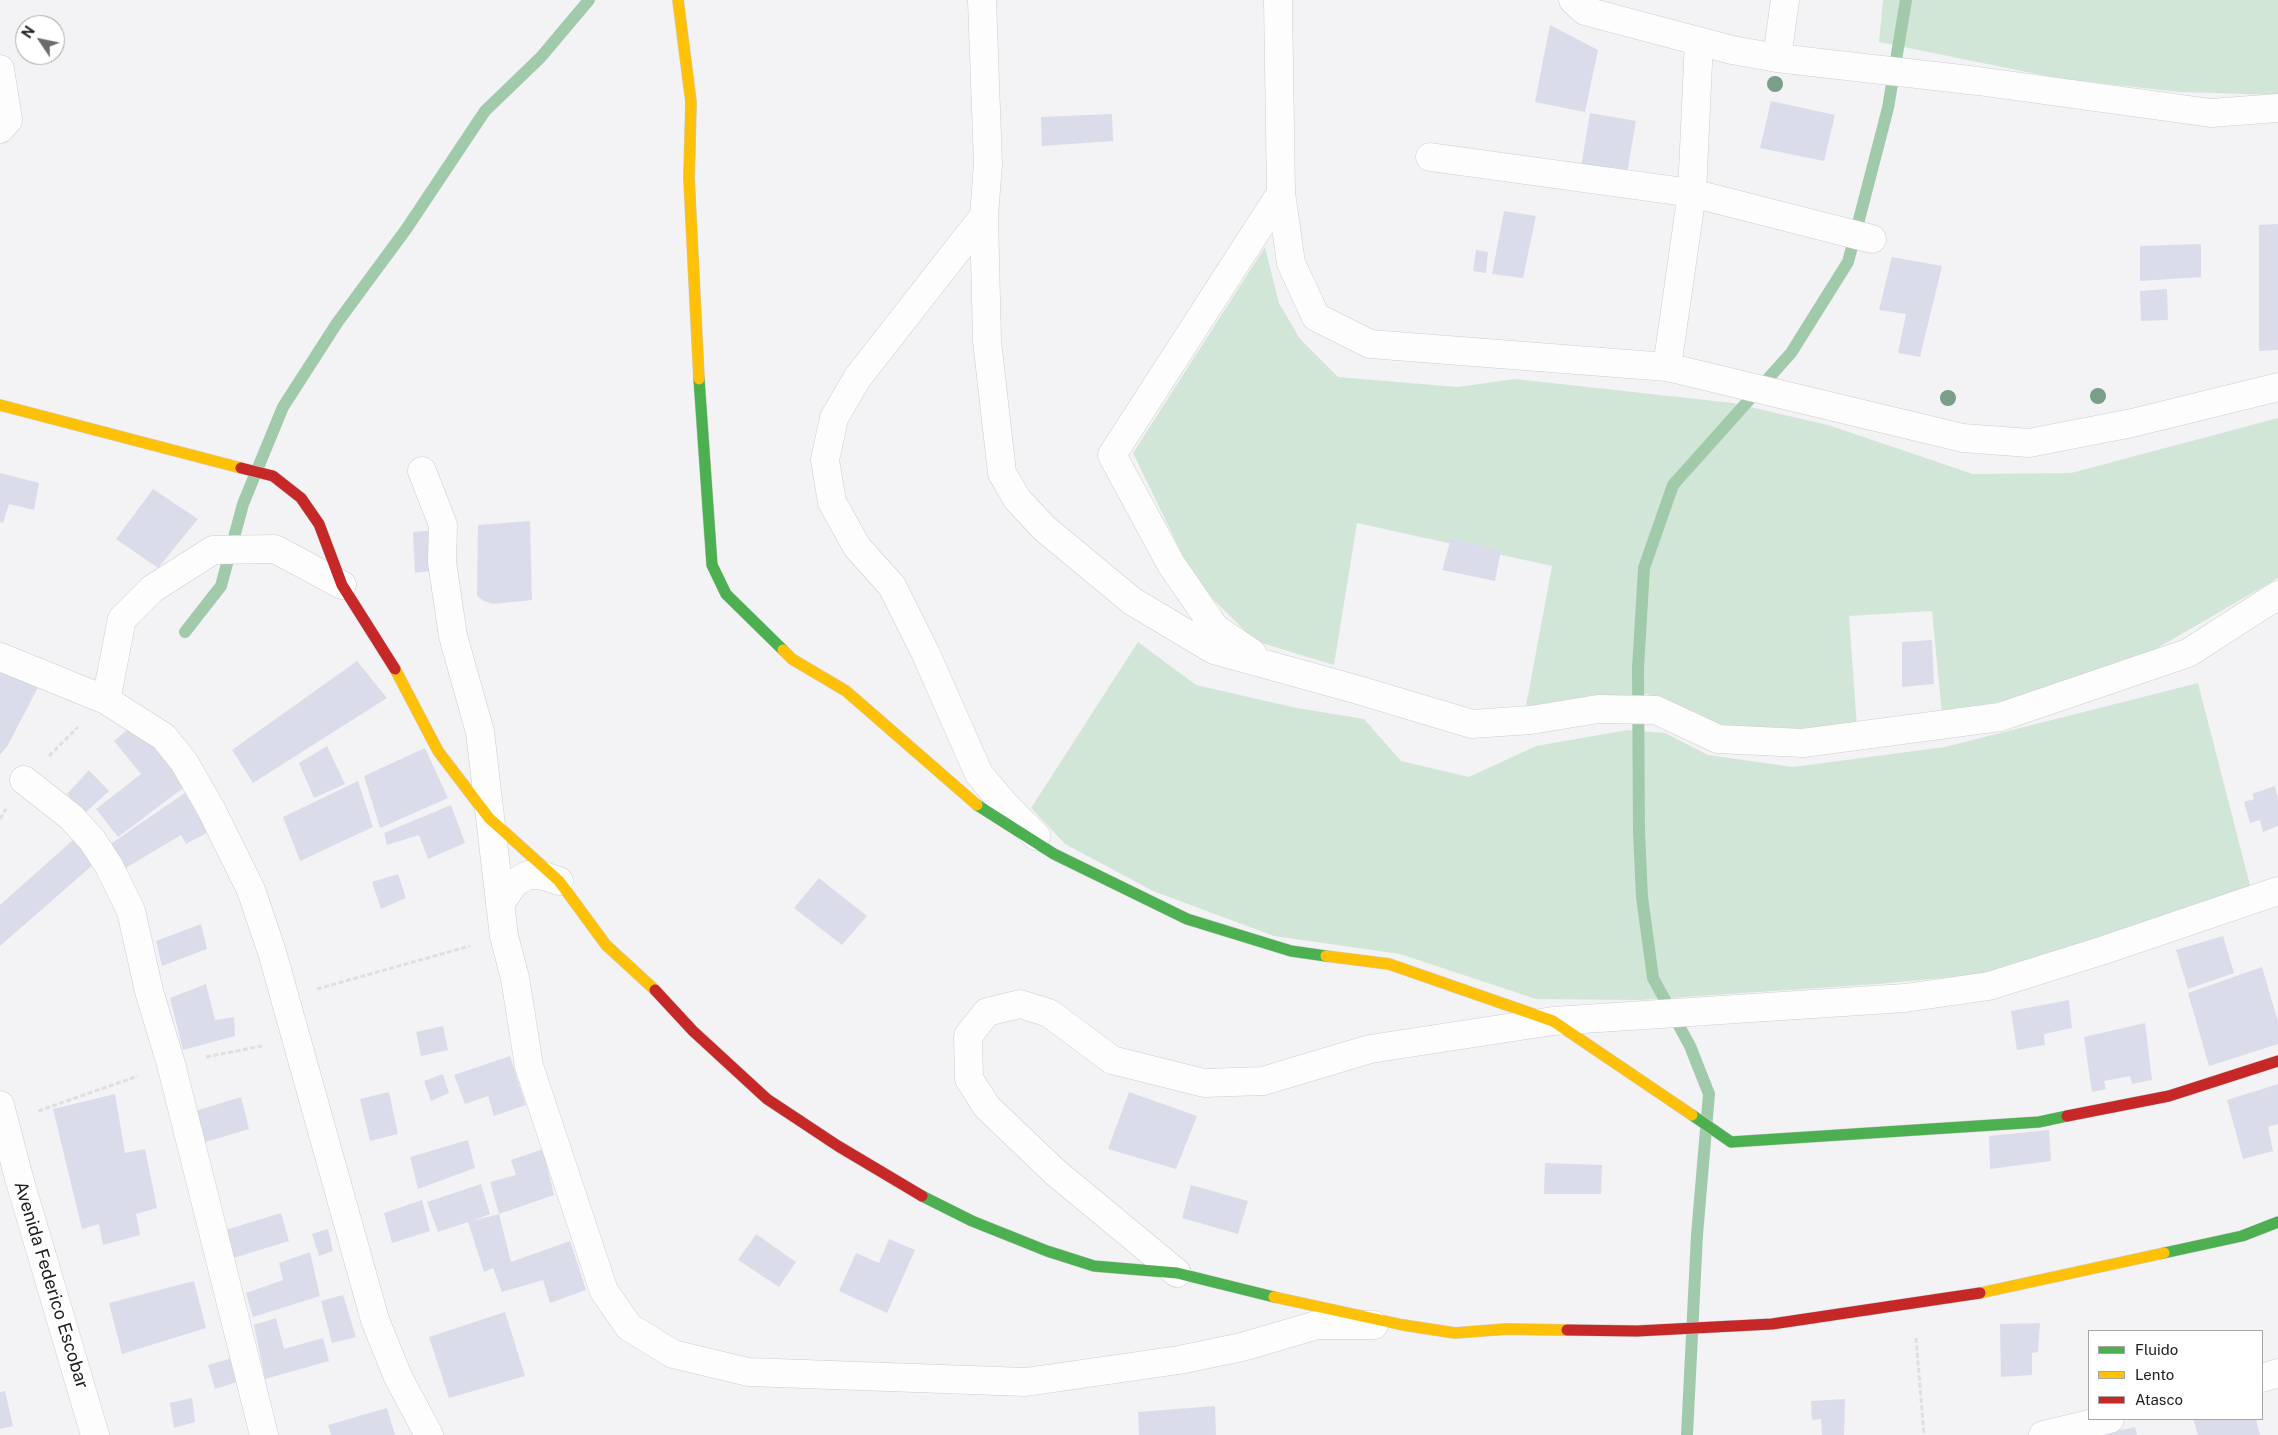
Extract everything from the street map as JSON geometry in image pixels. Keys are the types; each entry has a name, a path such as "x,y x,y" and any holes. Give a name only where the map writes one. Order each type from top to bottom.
{"street":[{"path":"678,0 691,102 689,178 702,441 712,566 726,594 792,659 846,691 969,800 1054,854 1187,919 1291,950 1389,964 1553,1021 1731,1142 2039,1122 2169,1096 2278,1061"},
{"path":"982,0 988,164 984,216 988,350 1002,474 1017,500 1044,528 1132,601 1214,650 1472,724 1530,720 1598,709 1656,710 1718,739 1803,743 2000,717 2188,653 2278,595"},
{"path":"1278,0 1281,193 1291,263 1316,317 1370,344 1667,367 1963,438 2029,443 2132,423 2278,387"},
{"path":"1574,0 1585,11 1732,50 1777,58 1978,81 2211,113 2278,108"},
{"path":"1777,58 1785,0"},
{"path":"1667,367 1692,193 1699,41"},
{"path":"0,70 8,120 0,129"},
{"path":"1430,157 1692,193 1872,239"},
{"path":"1272,667 1215,628 1171,564 1112,455 1281,193"},
{"path":"984,216 858,377 834,418 826,460 832,502 857,547 892,586 925,652 979,774 1005,805 1054,854"},
{"path":"0,404 273,476 301,498 319,524 342,585 396,671 438,751 489,818 560,881 606,944 652,986 693,1031 767,1099 838,1146 907,1188 972,1221 1047,1251 1094,1266 1177,1273 1276,1298 1403,1325 1455,1333 1506,1329 1637,1332 1772,1324 1965,1296 2242,1236 2278,1222"},
{"path":"422,472 443,525 442,562 453,636 480,732 504,936 515,978 529,1066 604,1291 629,1327 673,1354 748,1372 1026,1382 1179,1360 1242,1347 1317,1325 1403,1325"},
{"path":"106,700 122,619 152,589 214,550 275,549 342,585"},
{"path":"0,657 106,700 164,737 184,762 211,809 251,890 286,998 375,1320 398,1377 429,1435"},
{"path":"24,780 71,817 92,840 108,866 131,912 149,991 171,1064 264,1435"},
{"path":"500,904 514,883 528,875 541,875 560,881"},
{"path":"1177,1273 1055,1172 987,1107 969,1080 968,1036 987,1012 1020,1004 1050,1013 1112,1060 1204,1083 1263,1081 1370,1050 1553,1021 1905,998 1989,986 2104,950 2278,891"},
{"name":"Avenida Federico Escobar","path":"0,1105 19,1178 95,1435"},
{"path":"2263,1378 2278,1373"},
{"path":"2043,1435 2106,1420"}],"path":[{"path":"286,998 504,936"},
{"path":"1913,1304 1924,1435"}],"green space":[{"path":"1883,0 2278,0 2278,95 2180,92 2061,79 1879,42"},
{"path":"1265,247 1279,303 1300,339 1338,377 1458,387 1515,379 1733,403 1828,425 1973,474 2071,473 2278,418 2278,578 2154,650 2032,694 1942,715 1932,611 1849,616 1857,727 1764,733 1699,721 1647,694 1526,706 1552,566 1357,523 1334,665 1255,641 1195,581 1133,453"},
{"path":"1138,642 1196,685 1297,708 1364,719 1401,761 1469,777 1536,746 1628,730 1665,733 1708,755 1793,767 1945,747 2198,683 2252,893 1985,974 1878,984 1640,1000 1536,999 1400,954 1274,936 1153,891 1065,844 1031,808"}],"building":[{"path":"1550,25 1598,50 1585,112 1535,102"},
{"path":"1771,101 1835,115 1824,161 1760,148"},
{"path":"1590,113 1636,121 1626,179 1580,173"},
{"path":"1112,114 1113,141 1042,146 1041,117"},
{"path":"1504,211 1536,216 1523,278 1492,274"},
{"path":"2278,224 2278,350 2259,351 2259,225"},
{"path":"2201,244 2201,277 2140,281 2140,246"},
{"path":"1476,250 1488,252 1486,273 1473,271"},
{"path":"1892,257 1942,266 1920,357 1898,353 1906,314 1879,310"},
{"path":"2167,289 2168,320 2141,321 2140,291"},
{"path":"0,473 39,483 34,510 9,504 3,523 0,522"},
{"path":"153,489 198,519 158,568 116,539"},
{"path":"530,521 532,600 493,604 484,601 477,596 478,525"},
{"path":"437,530 438,570 415,573 413,532"},
{"path":"1451,539 1501,550 1495,581 1442,570"},
{"path":"1932,640 1934,684 1902,687 1902,642"},
{"path":"0,655 47,670 8,745 0,755"},
{"path":"357,661 387,698 253,783 232,750"},
{"path":"140,719 190,783 118,837 96,809 141,774 114,741"},
{"path":"327,746 345,784 314,798 299,763"},
{"path":"425,748 448,798 380,828 364,776"},
{"path":"89,770 109,791 84,814 67,794"},
{"path":"358,781 373,827 300,861 283,817"},
{"path":"195,786 218,827 186,844 181,835 124,869 109,845"},
{"path":"2275,786 2278,799 2278,826 2263,832 2260,820 2250,823 2244,802 2254,799 2252,794"},
{"path":"451,805 465,843 428,859 419,835 387,845 384,833"},
{"path":"74,839 95,863 0,946 0,905"},
{"path":"398,874 406,898 381,909 372,882"},
{"path":"819,878 867,916 842,945 794,908"},
{"path":"201,924 207,949 162,966 156,941"},
{"path":"2223,936 2234,973 2188,989 2176,950"},
{"path":"2262,967 2278,1021 2278,1044 2209,1066 2188,993"},
{"path":"206,984 215,1020 234,1017 235,1036 183,1050 170,998"},
{"path":"2069,1000 2072,1028 2044,1034 2045,1045 2017,1050 2011,1011"},
{"path":"2145,1023 2152,1080 2132,1084 2130,1076 2104,1081 2106,1089 2092,1092 2084,1037"},
{"path":"443,1026 448,1050 421,1056 416,1032"},
{"path":"510,1056 526,1105 494,1116 488,1096 465,1104 454,1075"},
{"path":"443,1074 449,1093 431,1101 424,1081"},
{"path":"2278,1084 2278,1124 2268,1127 2273,1151 2243,1159 2227,1100"},
{"path":"389,1092 398,1134 370,1141 360,1099"},
{"path":"1129,1092 1197,1116 1176,1169 1108,1149"},
{"path":"115,1094 125,1153 145,1149 157,1208 136,1214 140,1235 103,1245 99,1224 82,1229 53,1109"},
{"path":"241,1097 249,1129 199,1144 192,1112"},
{"path":"2049,1130 2051,1161 1990,1169 1989,1136"},
{"path":"468,1140 475,1168 418,1189 410,1157"},
{"path":"543,1149 554,1195 499,1214 490,1182 516,1175 511,1160"},
{"path":"1545,1163 1602,1165 1601,1194 1544,1194"},
{"path":"481,1184 490,1214 472,1221 499,1214 511,1262 570,1241 586,1290 550,1303 543,1280 502,1292 493,1268 484,1272 468,1222 438,1232 427,1202"},
{"path":"1191,1185 1248,1201 1238,1234 1182,1218"},
{"path":"422,1200 430,1231 392,1243 384,1213"},
{"path":"281,1213 289,1241 230,1259 222,1231"},
{"path":"328,1229 333,1251 319,1256 312,1234"},
{"path":"756,1234 796,1262 779,1287 738,1260"},
{"path":"889,1239 915,1250 887,1313 839,1291 856,1253 879,1263"},
{"path":"310,1252 320,1296 253,1317 246,1293 283,1280 279,1263"},
{"path":"194,1281 206,1328 122,1354 109,1303"},
{"path":"343,1295 356,1337 332,1343 321,1301"},
{"path":"505,1312 525,1376 449,1398 429,1337"},
{"path":"276,1318 284,1349 323,1338 329,1361 265,1379 254,1325"},
{"path":"2040,1323 2038,1352 2032,1353 2032,1375 2001,1377 2000,1324"},
{"path":"232,1358 237,1382 215,1389 208,1365"},
{"path":"5,1391 13,1426 0,1429 0,1392"},
{"path":"192,1398 195,1422 174,1428 170,1403"},
{"path":"1845,1399 1844,1435 1822,1435 1821,1419 1812,1420 1811,1401"},
{"path":"1215,1406 1216,1435 1139,1435 1138,1412"},
{"path":"387,1408 395,1435 331,1435 328,1425"},
{"path":"2193,1420 2256,1420 2260,1435 2198,1435"},
{"path":"2135,1427 2137,1435 2103,1435 2103,1434"}],"waterway":[{"path":"185,632 221,586 243,504 283,407 337,323 407,228 485,111 541,57 589,0"},
{"path":"1687,1435 1697,1235 1709,1094 1690,1046 1653,978 1642,897 1639,833 1638,668 1644,568 1673,485 1791,353 1848,262 1888,108 1906,0"}],"traffic: fast":[{"path":"699,379 712,565 726,594 783,650"},
{"path":"977,805 1054,854 1187,919 1291,951 1326,956"},
{"path":"1692,1115 1731,1142 2039,1122 2067,1116"},
{"path":"922,1196 972,1221 1047,1251 1094,1266 1177,1273 1274,1297"},
{"path":"2164,1253 2242,1236 2278,1222"}],"traffic: slow":[{"path":"678,0 691,102 689,178 699,379"},
{"path":"0,405 241,468"},
{"path":"783,650 792,659 846,691 977,805"},
{"path":"395,669 438,751 489,818 559,881 606,945 655,990"},
{"path":"1326,956 1389,964 1553,1021 1692,1115"},
{"path":"1980,1293 2164,1253"},
{"path":"1274,1297 1403,1325 1455,1333 1506,1329 1567,1330"}],"traffic: jam":[{"path":"241,468 273,476 301,498 319,524 342,585 395,669"},
{"path":"655,990 693,1031 767,1099 838,1146 922,1196"},
{"path":"2067,1116 2169,1096 2278,1061"},
{"path":"1567,1330 1637,1331 1772,1324 1980,1293"}]}
